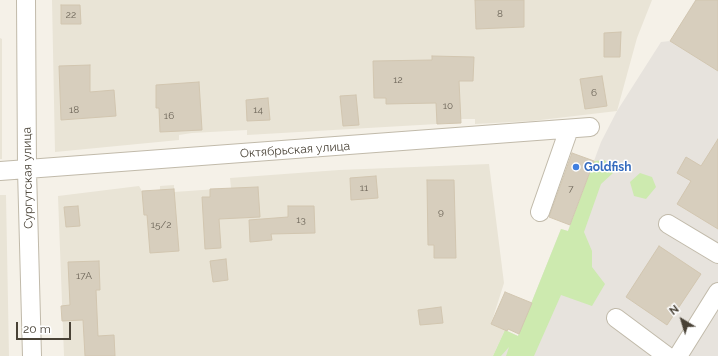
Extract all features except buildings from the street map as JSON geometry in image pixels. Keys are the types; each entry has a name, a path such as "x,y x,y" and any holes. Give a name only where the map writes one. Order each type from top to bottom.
{"street":[{"name":"Сургутская улица","path":"26,0 27,170 32,356"},
{"name":"Октябрьская улица","path":"0,171 590,127"},
{"path":"540,212 569,129"},
{"path":"668,224 718,254"},
{"path":"678,356 718,292"},
{"path":"616,318 667,356"}],"shaded area":[{"path":"52,0 652,0 637,38 617,111 532,121 475,124 475,119 461,119 437,124 247,135 247,130 192,133 179,135 179,140 55,152"},
{"path":"695,0 718,0 718,356 493,356 505,330 518,336 561,229 568,231 601,142 617,111 661,42 670,41"},
{"path":"0,38 2,39 2,159 0,159"},
{"path":"489,164 504,283 491,324 505,330 493,356 64,356 58,196 139,186 142,191 160,190 160,186 174,185 174,192 231,188 230,178 339,170"},
{"path":"0,195 6,195 9,356 0,356"}],"green space":[{"path":"605,160 613,173 601,184 584,232 592,251 592,267 605,284 592,306 561,295 534,356 506,356 509,347 501,356 493,356 505,330 518,336 561,229 568,231 594,161"},
{"path":"640,173 652,177 656,187 646,199 634,196 630,182"}],"place":[{"name":"Goldfish","path":"576,167"}]}
